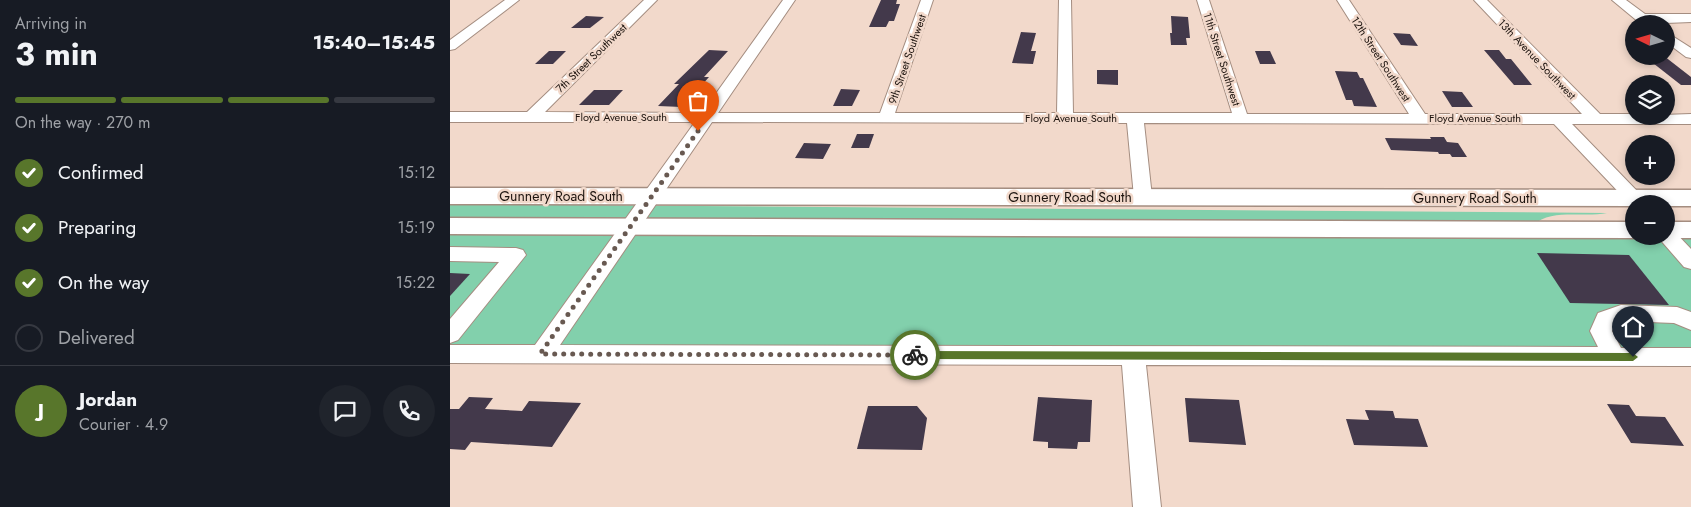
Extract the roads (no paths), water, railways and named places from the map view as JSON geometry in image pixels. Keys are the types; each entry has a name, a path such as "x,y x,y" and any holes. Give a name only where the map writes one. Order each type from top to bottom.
{"main road":[{"name":"Gunnery Road South","path":"450,196 1143,197 1625,203"},
{"name":"Gunnery Road South","path":"1675,199 1691,198"},
{"path":"1675,208 1691,207"},
{"path":"1540,230 1545,225 1562,220 1606,220 1625,216"},
{"path":"450,226 1625,230"},
{"path":"1675,230 1691,230"}],"street":[{"path":"450,46 513,0"},
{"name":"7th Street Southwest","path":"531,117 651,0"},
{"path":"540,354 790,0"},
{"name":"9th Street Southwest","path":"886,117 927,0"},
{"path":"1065,0 1065,118"},
{"name":"11th Street Southwest","path":"1203,0 1241,118"},
{"name":"12th Street Southwest","path":"1343,0 1420,118"},
{"name":"13th Avenue Southwest","path":"1480,0 1595,118"},
{"path":"1618,0 1638,15"},
{"path":"1675,19 1691,18"},
{"path":"1675,42 1691,54"},
{"name":"Floyd Avenue South","path":"450,117 1691,119"},
{"path":"1135,118 1143,197"},
{"path":"1558,118 1627,195"},
{"path":"1675,245 1691,262"},
{"path":"450,254 516,255 450,334"},
{"path":"1614,357 1601,331 1606,319 1620,313 1676,315 1691,322"},
{"path":"450,354 1691,357"},
{"path":"1133,356 1147,507"}]}
